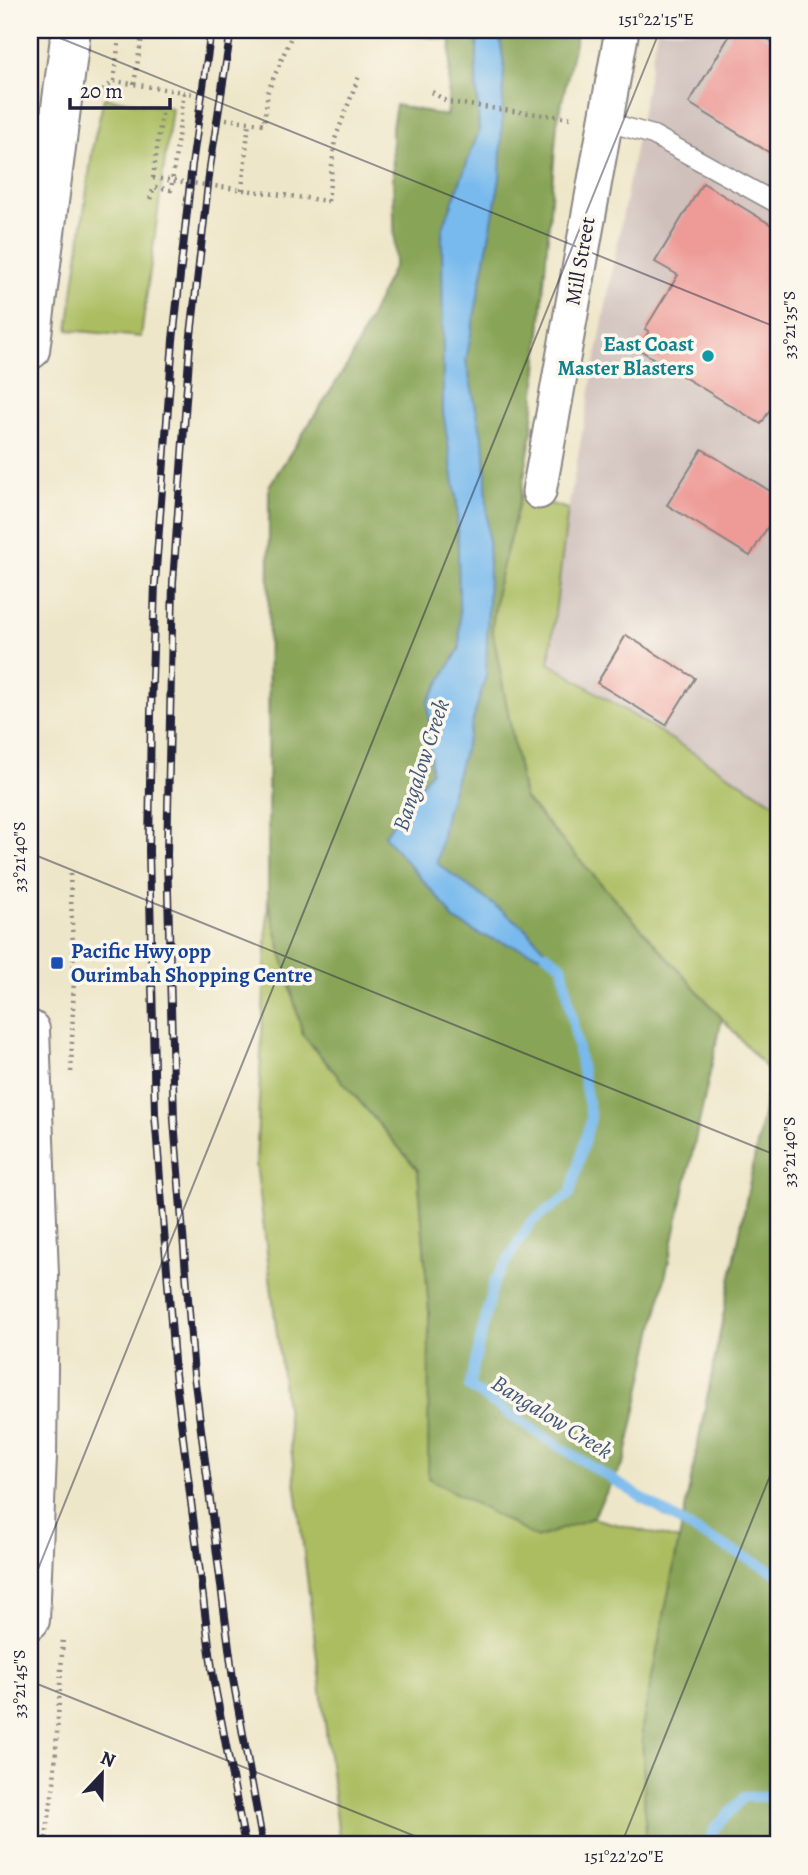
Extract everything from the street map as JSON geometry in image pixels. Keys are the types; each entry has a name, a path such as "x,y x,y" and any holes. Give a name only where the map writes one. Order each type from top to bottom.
{"main road":[{"path":"30,350 71,30"},
{"path":"30,1030 33,1211 39,1275 37,1455 30,1620"}],"street":[{"name":"Mill Street","path":"539,492 622,30"}],"lane":[{"path":"604,121 653,135 778,204"}],"path":[{"path":"92,100 114,81 120,30"},
{"path":"134,84 143,30"},
{"path":"226,119 264,124 268,91 294,30"},
{"path":"162,112 153,178 328,201 335,139 359,76"},
{"path":"114,81 194,94"},
{"path":"150,199 154,187 171,190 184,92"},
{"path":"432,92 448,102 604,121"},
{"path":"242,190 249,121"}],"shaded area":[{"path":"657,30 778,30 777,805 549,663 568,509"}],"green space":[{"path":"408,30 478,30 476,74 479,131 504,67 499,30 578,30 557,124 532,431 521,495 498,584 492,628 524,798 722,1018 625,1460 592,1518 537,1538 428,1478 429,1311 418,1170 303,1035 268,901 269,486 351,359 395,263 392,127 396,105 446,116 451,40 407,34","holes":["485,899 525,928 447,908"]},
{"path":"104,98 172,108 141,337 68,330 93,145"},
{"path":"521,495 568,509 549,663 777,805 778,1081 524,798 492,628 498,584"},
{"path":"268,901 303,1035 418,1170 429,1311 536,1537 592,1518 679,1540 642,1727 646,1845 340,1845 256,1164"},
{"path":"771,1074 778,1081 778,1845 646,1845 642,1727"}],"water":[{"path":"478,30 499,30 504,67 500,179 466,361 485,450 489,567 486,675 446,814 437,863 525,928 555,960 481,935 453,919 447,908 384,836 431,771 428,702 460,648 457,503 443,412 442,230 479,131 476,74"}],"building":[{"path":"733,30 753,30 778,45 778,158 689,103"},
{"path":"703,183 778,229 778,397 761,424 638,349 649,331 645,329 678,275 655,262"},
{"path":"702,449 778,496 778,510 750,556 667,505"},
{"path":"626,635 695,678 666,725 597,683"}],"waterway":[{"name":"Bangalow Creek","path":"546,954 562,965 591,1118 570,1194 531,1222 494,1282 469,1387 697,1532 778,1574"},
{"name":"Bangalow Creek","path":"709,1845 714,1829 744,1797 778,1797"}],"railway":[{"path":"211,30 192,165 173,340 155,583 149,851 155,1114 175,1374 213,1677 245,1845"},
{"path":"231,30 210,167 190,344 173,582 167,855 174,1120 194,1375 233,1679 263,1845"}],"place":[{"name":"East Coast Master Blasters","path":"708,356"},
{"name":"Pacific Hwy opp Ourimbah Shopping Centre","path":"57,963"}]}
